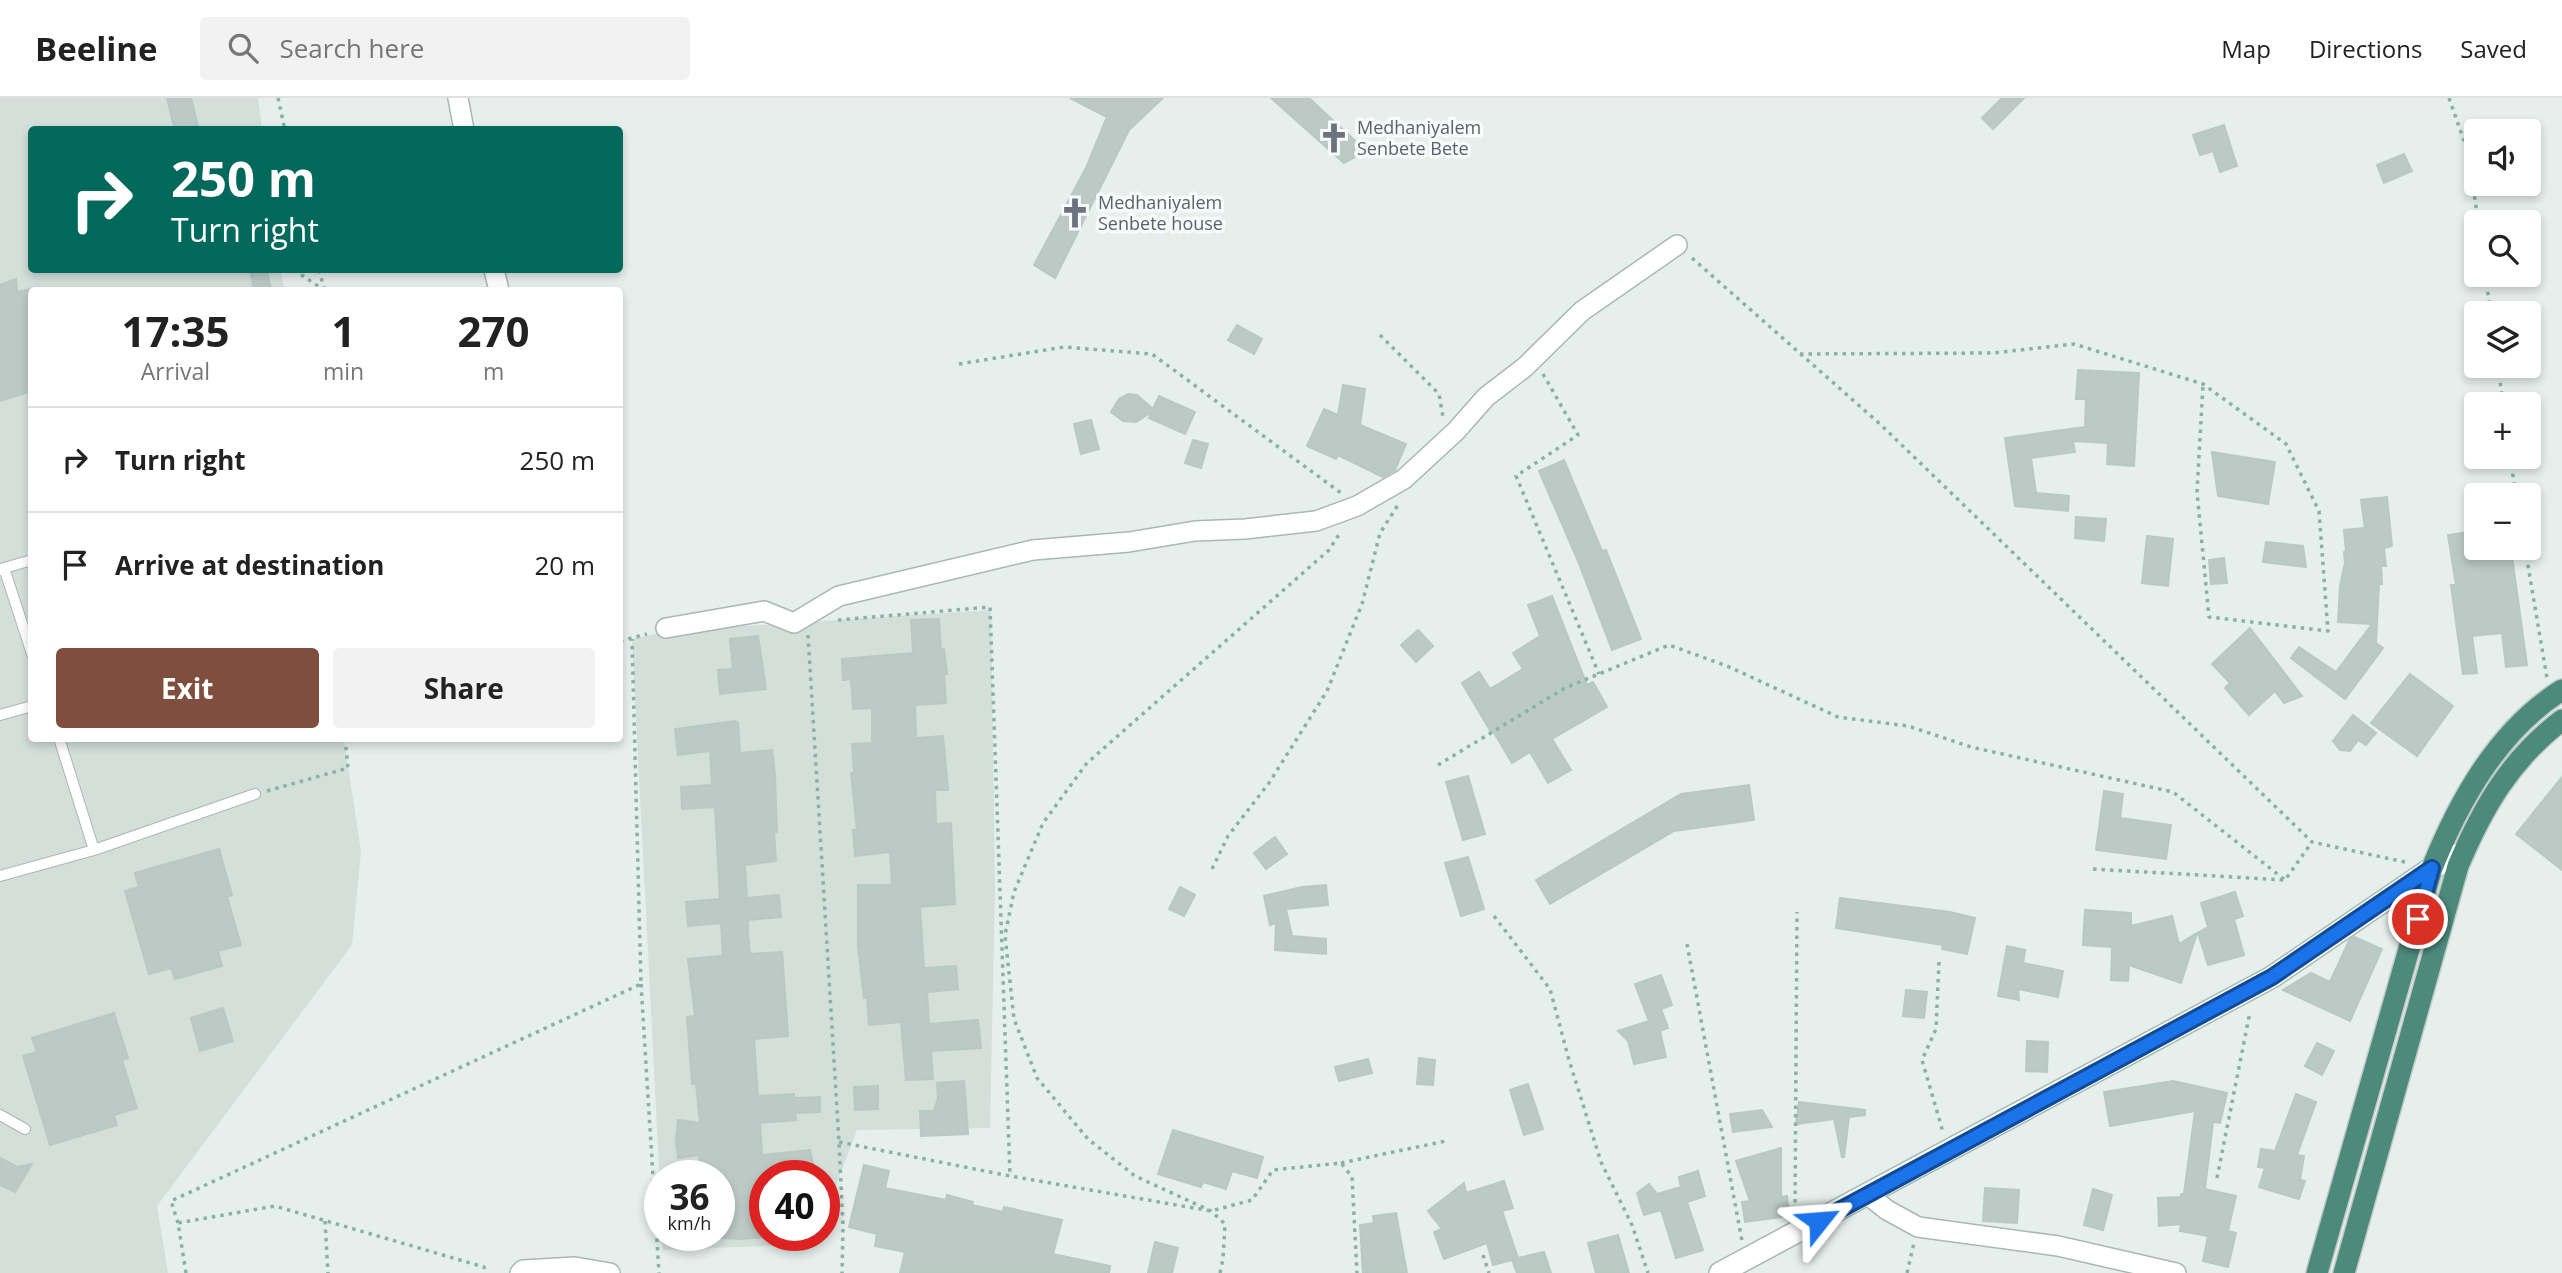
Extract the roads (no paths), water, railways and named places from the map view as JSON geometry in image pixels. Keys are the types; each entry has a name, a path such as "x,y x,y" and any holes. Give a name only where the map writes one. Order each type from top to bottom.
{"highway":[{"path":"2317,1273 2432,868 2450,824 2470,789 2518,726 2556,694"},
{"path":"2344,1273 2458,866 2476,823 2503,779 2528,750 2562,720"}],"street":[{"path":"458,98 463,126"},
{"path":"666,628 764,611 794,623 839,596 1032,550 1129,542 1195,531 1316,521 1357,506 1404,479 1446,440 1486,397 1534,359 1583,311 1677,244"},
{"path":"1720,1273 2272,977 2432,868 2464,852"},
{"path":"1868,1195 1887,1210 1918,1227 2057,1246 2176,1273"},
{"path":"520,1273 523,1270 575,1268 610,1273"}],"lane":[{"path":"28,561 2,569 28,643"},
{"path":"0,715 28,707"},
{"path":"60,742 94,850"},
{"path":"0,876 94,850 255,794"},
{"path":"0,1115 24,1129"}],"place":[{"name":"Medhaniyalem Senbete Bete","path":"1334,138"},
{"name":"Medhaniyalem Senbete house","path":"1075,213"}]}
